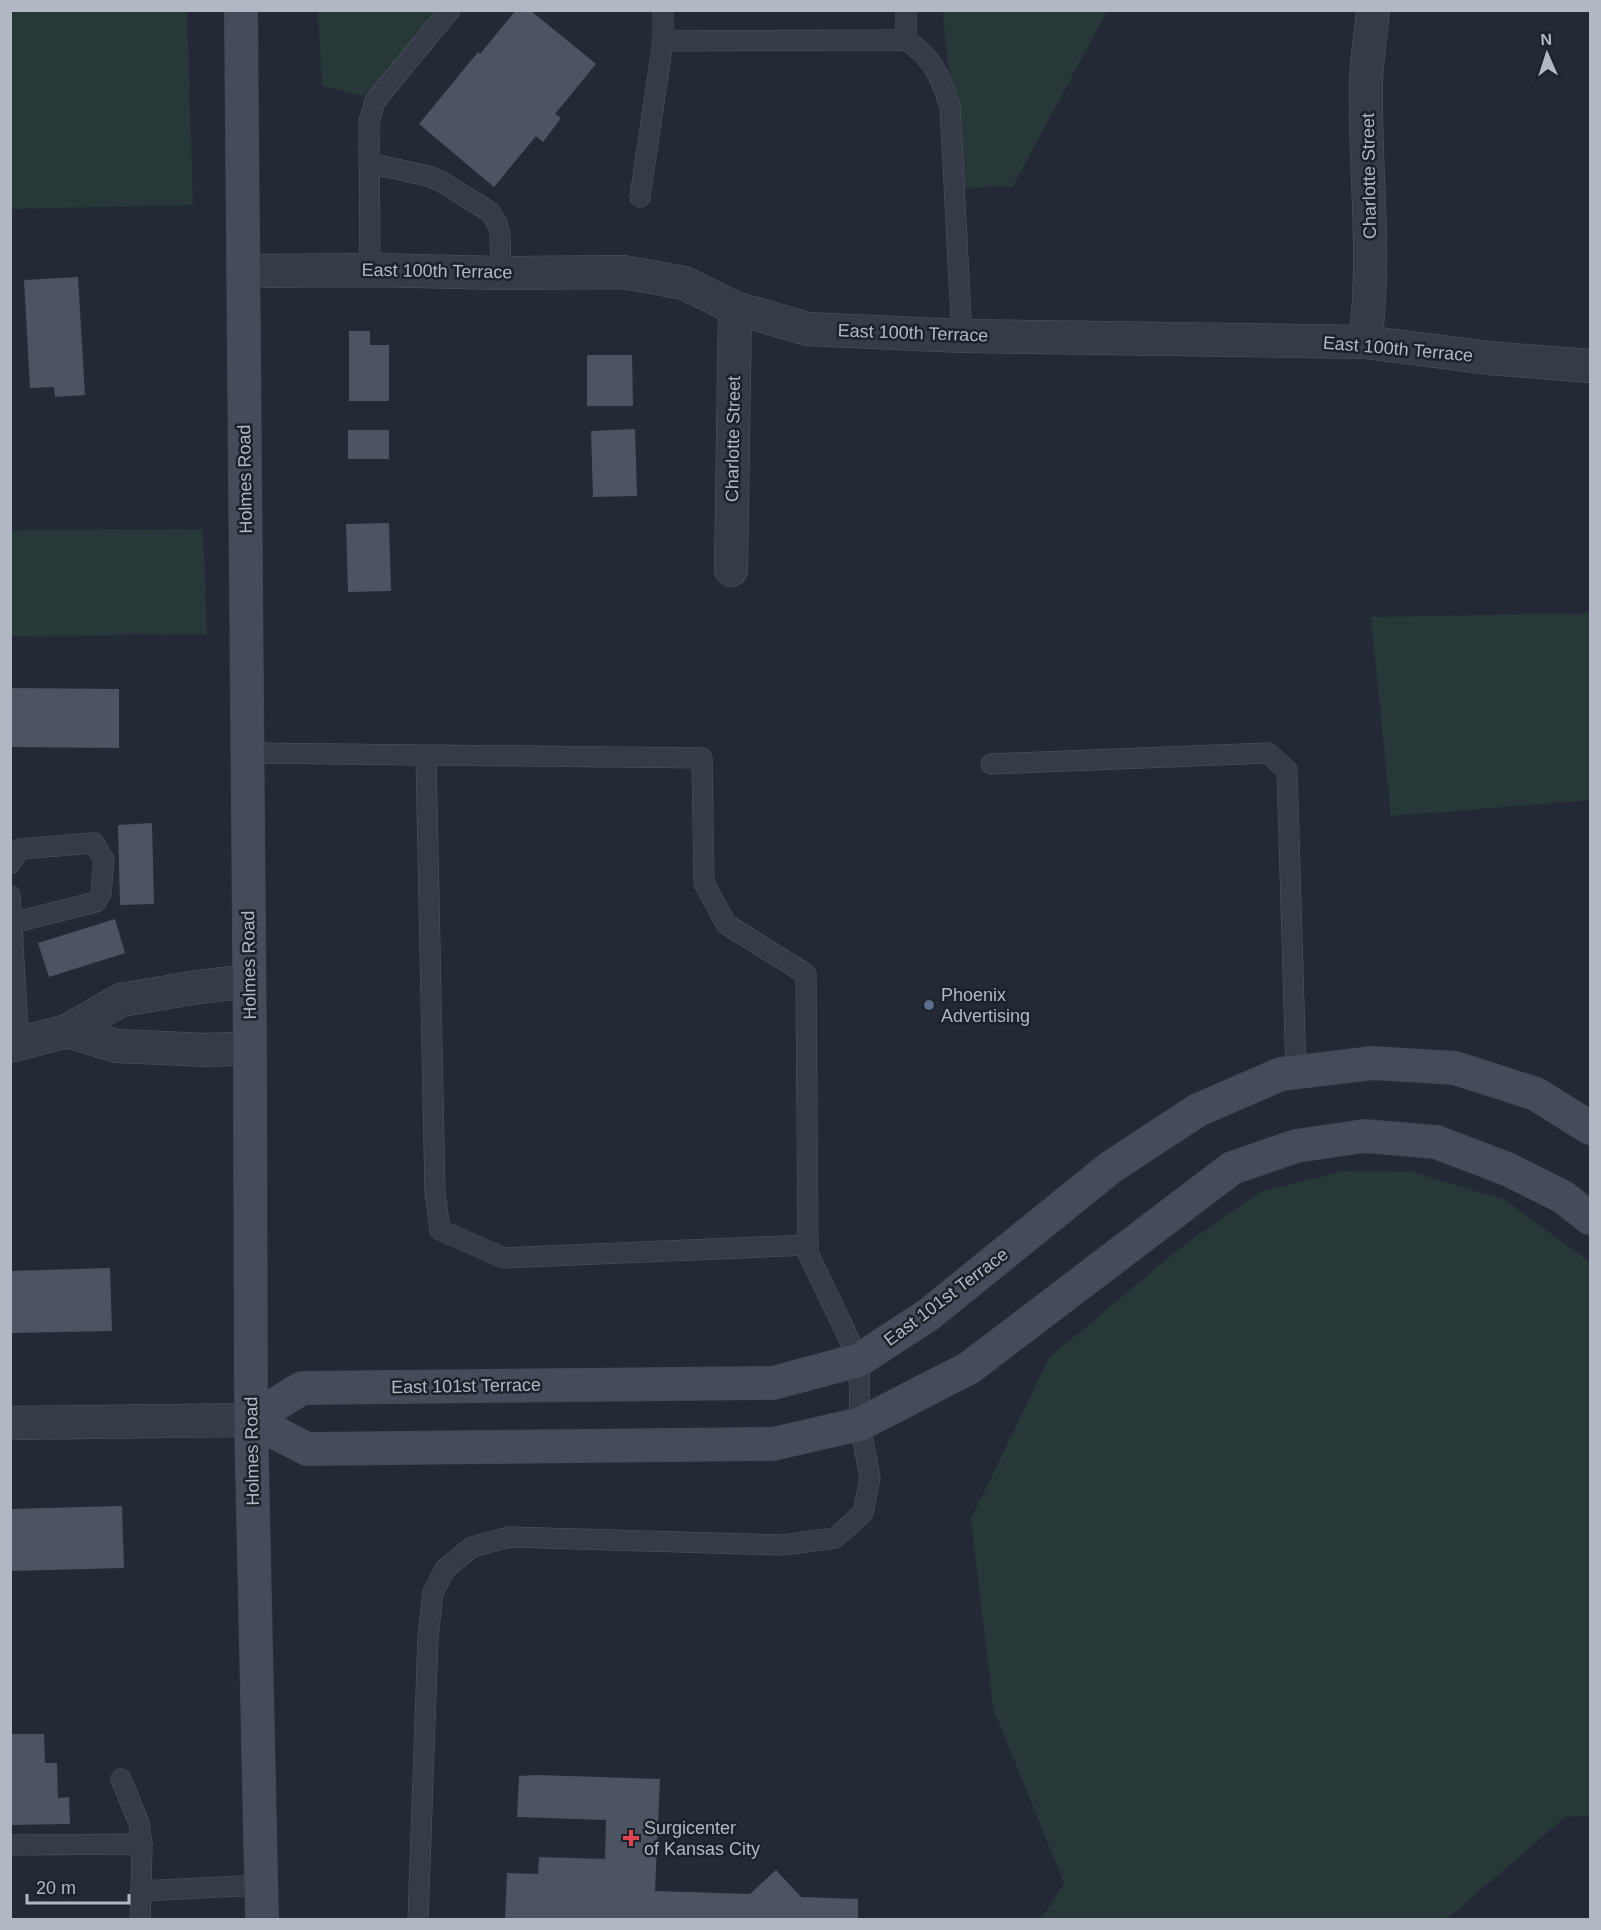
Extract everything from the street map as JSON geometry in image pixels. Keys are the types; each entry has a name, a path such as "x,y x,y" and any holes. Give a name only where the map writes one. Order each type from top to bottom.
{"street":[{"name":"Charlotte Street","path":"1365,342 1370,308 1366,79 1373,10"},
{"name":"Holmes Road","path":"241,16 251,1420 262,1920"},
{"name":"East 100th Terrace","path":"243,271 623,272 684,283 735,308 808,329 962,336 1365,342 1489,358 1590,366"},
{"name":"Charlotte Street","path":"731,570 735,308"},
{"path":"15,1045 67,1031 121,1000 249,981"},
{"path":"67,1031 117,1046 207,1050 250,1048"},
{"name":"East 101st Terrace","path":"251,1420 302,1388 773,1383 859,1360 928,1315 1111,1167 1198,1110 1281,1074 1373,1063 1455,1068 1536,1094 1590,1128"},
{"path":"10,1423 251,1420 307,1449 773,1444 860,1424 969,1368 1232,1168 1296,1146 1364,1136 1436,1142 1507,1169 1563,1197 1590,1218"}],"lane":[{"path":"370,270 369,122 375,101 450,10"},
{"path":"640,197 663,41 663,10"},
{"path":"906,10 906,40"},
{"path":"663,41 906,40 921,49 935,68 950,107 962,336"},
{"path":"369,163 428,176 442,182 490,212 497,223 500,234 501,273"},
{"path":"248,753 702,758 704,883 726,924 806,974 808,1253 859,1360 860,1424 870,1478 863,1513 835,1538 783,1545 510,1537 472,1547 445,1569 433,1593 428,1637 418,1920"},
{"path":"991,764 1268,753 1287,770 1296,1072"},
{"path":"426,755 435,1192 440,1230 504,1258 808,1245"},
{"path":"10,864 20,849 94,843 104,860 101,893 96,902 12,923"},
{"path":"10,895 15,1045"},
{"path":"121,1779 139,1824 142,1844 141,1920"},
{"path":"10,1845 142,1844"},
{"path":"141,1891 261,1885"}],"shaded area":[{"path":"10,11 187,11 193,205 11,209"},
{"path":"318,11 439,11 401,61 363,96 322,86"},
{"path":"943,11 1107,11 1013,186 958,188"},
{"path":"203,529 207,634 11,636 11,530"},
{"path":"1590,613 1590,800 1391,816 1371,617"},
{"path":"1345,1171 1412,1172 1505,1200 1590,1262 1590,1815 1565,1817 1447,1919 1041,1919 1064,1883 993,1708 971,1519 1049,1358 1179,1249 1260,1192"}],"building":[{"path":"516,10 530,10 596,64 555,114 561,118 543,142 536,136 494,187 419,124"},
{"path":"78,277 85,395 55,397 54,387 30,388 24,280"},
{"path":"349,331 370,331 370,345 389,345 389,401 349,401"},
{"path":"587,355 632,355 633,406 587,406"},
{"path":"635,429 637,496 593,497 591,431"},
{"path":"348,430 389,430 389,459 348,459"},
{"path":"389,523 391,591 348,592 346,524"},
{"path":"10,688 119,689 119,748 10,747"},
{"path":"152,823 154,904 120,905 118,825"},
{"path":"115,919 125,953 49,977 38,943"},
{"path":"110,1268 112,1331 10,1333 10,1271"},
{"path":"122,1506 124,1568 10,1571 10,1509"},
{"path":"10,1734 44,1734 45,1763 57,1763 58,1798 69,1797 70,1824 10,1825"},
{"name":"Surgicenter of Kansas City","path":"519,1776 660,1779 655,1891 750,1894 776,1870 801,1897 858,1899 858,1920 505,1920 507,1873 538,1874 539,1857 605,1859 606,1820 517,1817"}],"place":[{"name":"Phoenix Advertising","path":"929,1005"},
{"name":"Surgicenter of Kansas City","path":"631,1838"}]}
